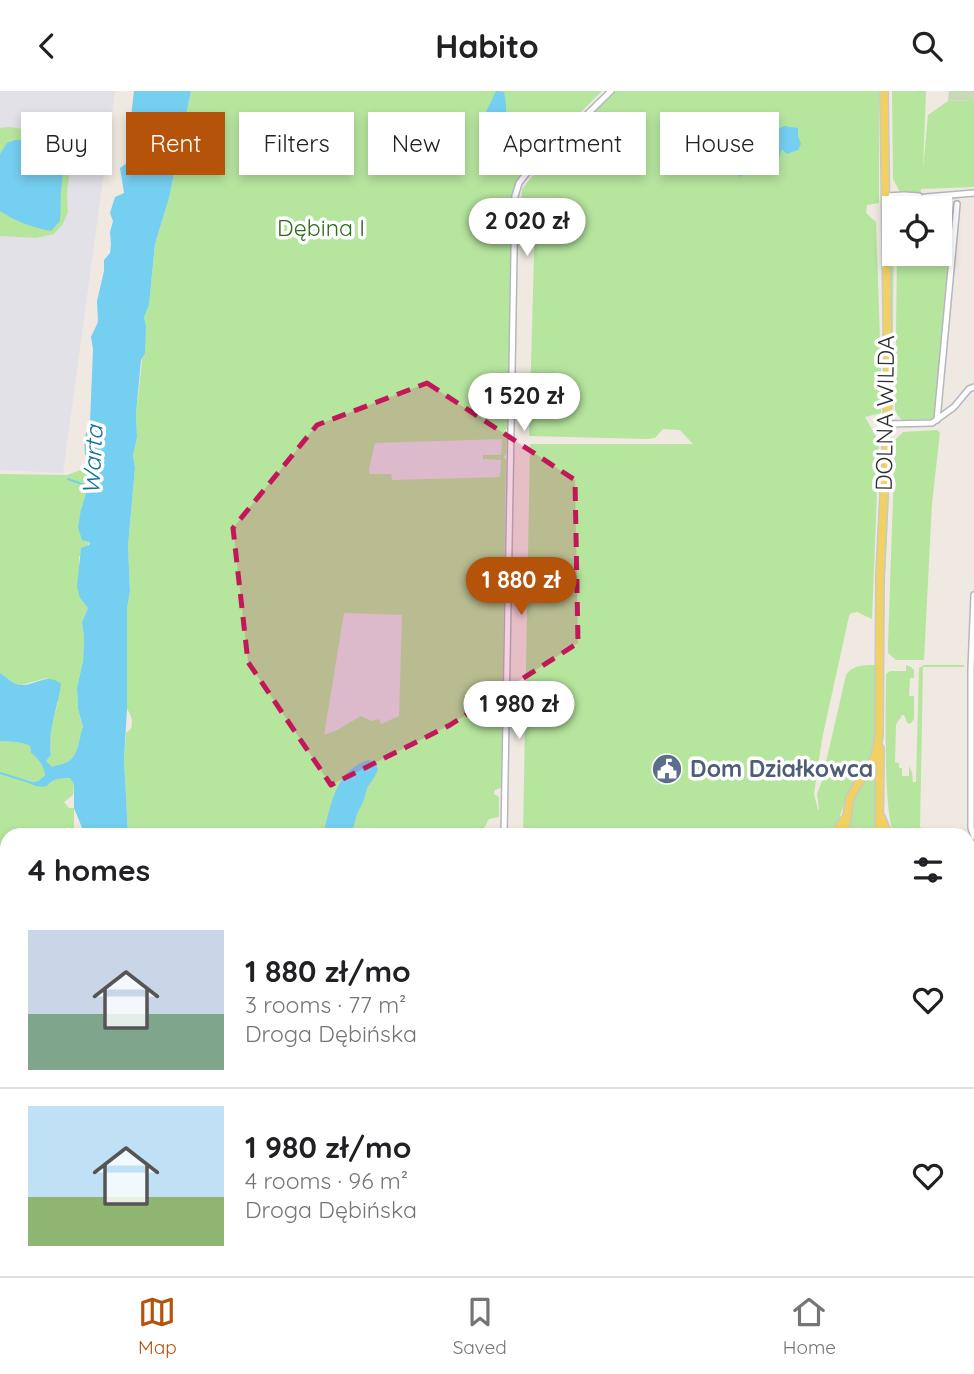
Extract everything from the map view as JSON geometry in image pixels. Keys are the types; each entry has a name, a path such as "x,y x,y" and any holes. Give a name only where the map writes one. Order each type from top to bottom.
{"main road":[{"name":"DOLNA WILDA","path":"884,91 886,196"},
{"name":"DOLNA WILDA","path":"879,828 880,575 887,424 886,266"},
{"name":"DOLNA WILDA","path":"845,828 851,794 876,754 879,735"},
{"path":"880,809 886,828"},
{"path":"839,828 847,813"}],"street":[{"path":"504,828 516,192 521,180 611,91"},
{"path":"938,196 974,193"},
{"path":"937,420 957,204"},
{"path":"887,424 932,423 954,407 969,389 974,387"},
{"path":"971,828 974,595"}],"highlighted area":[{"path":"427,383 575,480 578,643 450,725 331,785 248,662 233,528 317,425"}],"shaded area":[{"path":"0,91 115,91 112,113 21,112 21,175 104,175 63,473 0,470"},
{"path":"502,438 502,456 483,455 483,459 501,460 501,477 391,480 371,474 369,469 374,443"},
{"path":"344,613 402,615 399,716 381,724 379,719 323,735"}],"green space":[{"name":"Dębina I","path":"191,91 602,91 581,112 479,112 479,175 523,175 513,195 509,405 507,429 504,431 507,436 504,456 503,787 495,790 494,794 499,797 499,817 489,819 484,828 128,828 124,759 126,733 131,729 132,723 127,709 127,609 130,591 128,546 135,468 133,456 137,437 136,414 146,326 144,317 149,305 155,244 174,175 225,175 225,112 187,112","holes":["502,439 501,455 483,455 483,459 501,460 500,477 392,480 391,474 370,474 369,469 375,443","344,613 402,615 399,716 381,724 379,719 372,721 361,716 324,735"]},
{"path":"616,91 879,91 879,203 867,205 866,213 876,222 881,368 881,413 865,417 879,442 872,619 857,612 849,616 822,739 814,794 818,810 817,794 846,675 859,666 876,665 876,735 865,769 848,793 836,828 523,828 530,444 693,444 680,430 663,429 655,438 647,439 529,436 535,221 528,221 521,216 522,189 533,175 646,175 646,112 595,112"},
{"path":"892,91 926,91 923,169 928,115 948,101 974,100 974,187 921,189 920,193 900,192 893,179"},
{"path":"949,91 974,91 974,100 948,101"},
{"path":"0,128 21,129 21,175 69,175 68,212 63,224 54,234 36,238 0,236"},
{"path":"890,266 894,266 892,421 891,420"},
{"path":"897,266 948,266 942,323 945,324 934,417 902,420 895,412"},
{"path":"892,427 885,581 883,660 882,578"},
{"path":"937,430 940,433 932,503 924,660 896,660 888,653 895,440 903,432"},
{"path":"86,468 89,482 81,510 90,542 79,557 80,598 88,608 82,622 83,661 77,688 78,709 83,728 72,758 52,768 46,761 51,755 51,729 58,703 47,678 21,685 0,673 0,474 67,475"},
{"path":"906,665 914,670 914,678 910,678 909,696 914,696 914,719 908,724 902,715 896,725 895,762 902,768 902,776 909,776 909,766 913,782 916,782 919,668 924,665 964,665 923,667 920,827 922,828 892,828 888,805 886,674 890,671 906,671"},
{"path":"0,741 20,742 30,746 31,753 41,763 46,776 31,783 70,778 74,783 73,795 64,802 69,808 74,808 74,828 0,828"},
{"path":"876,764 876,828 848,828 853,797"}],"water":[{"path":"134,91 191,91 187,112 132,112"},
{"path":"496,91 504,92 506,112 487,111"},
{"path":"784,126 798,128 801,144 798,150 787,154 782,149 779,158 779,128"},
{"path":"21,141 21,175 63,175 60,221 51,231 24,224 0,211 0,154 7,143"},
{"name":"Warta","path":"126,164 126,175 174,175 155,244 149,305 144,317 145,353 141,360 136,414 137,437 133,456 135,468 128,546 130,591 127,609 124,759 128,828 82,828 74,808 74,784 70,778 60,778 47,786 30,783 45,776 41,763 31,753 30,746 19,742 0,741 0,673 18,685 51,679 61,684 52,728 51,755 46,761 52,767 69,761 77,750 83,727 78,709 77,688 83,661 82,622 88,608 80,598 77,587 81,548 90,542 82,540 78,527 89,482 84,439 90,423 93,349 91,337 98,322 97,301 104,260 110,253 113,221 110,213 115,197 124,193 120,168"},
{"path":"368,760 376,762 378,770 367,788 353,828 325,828 336,790 348,772"}],"waterway":[{"name":"Warta","path":"68,479 85,485"},
{"path":"0,773 32,783"}],"place":[{"name":"Dom Działkowca","path":"667,769"}]}
